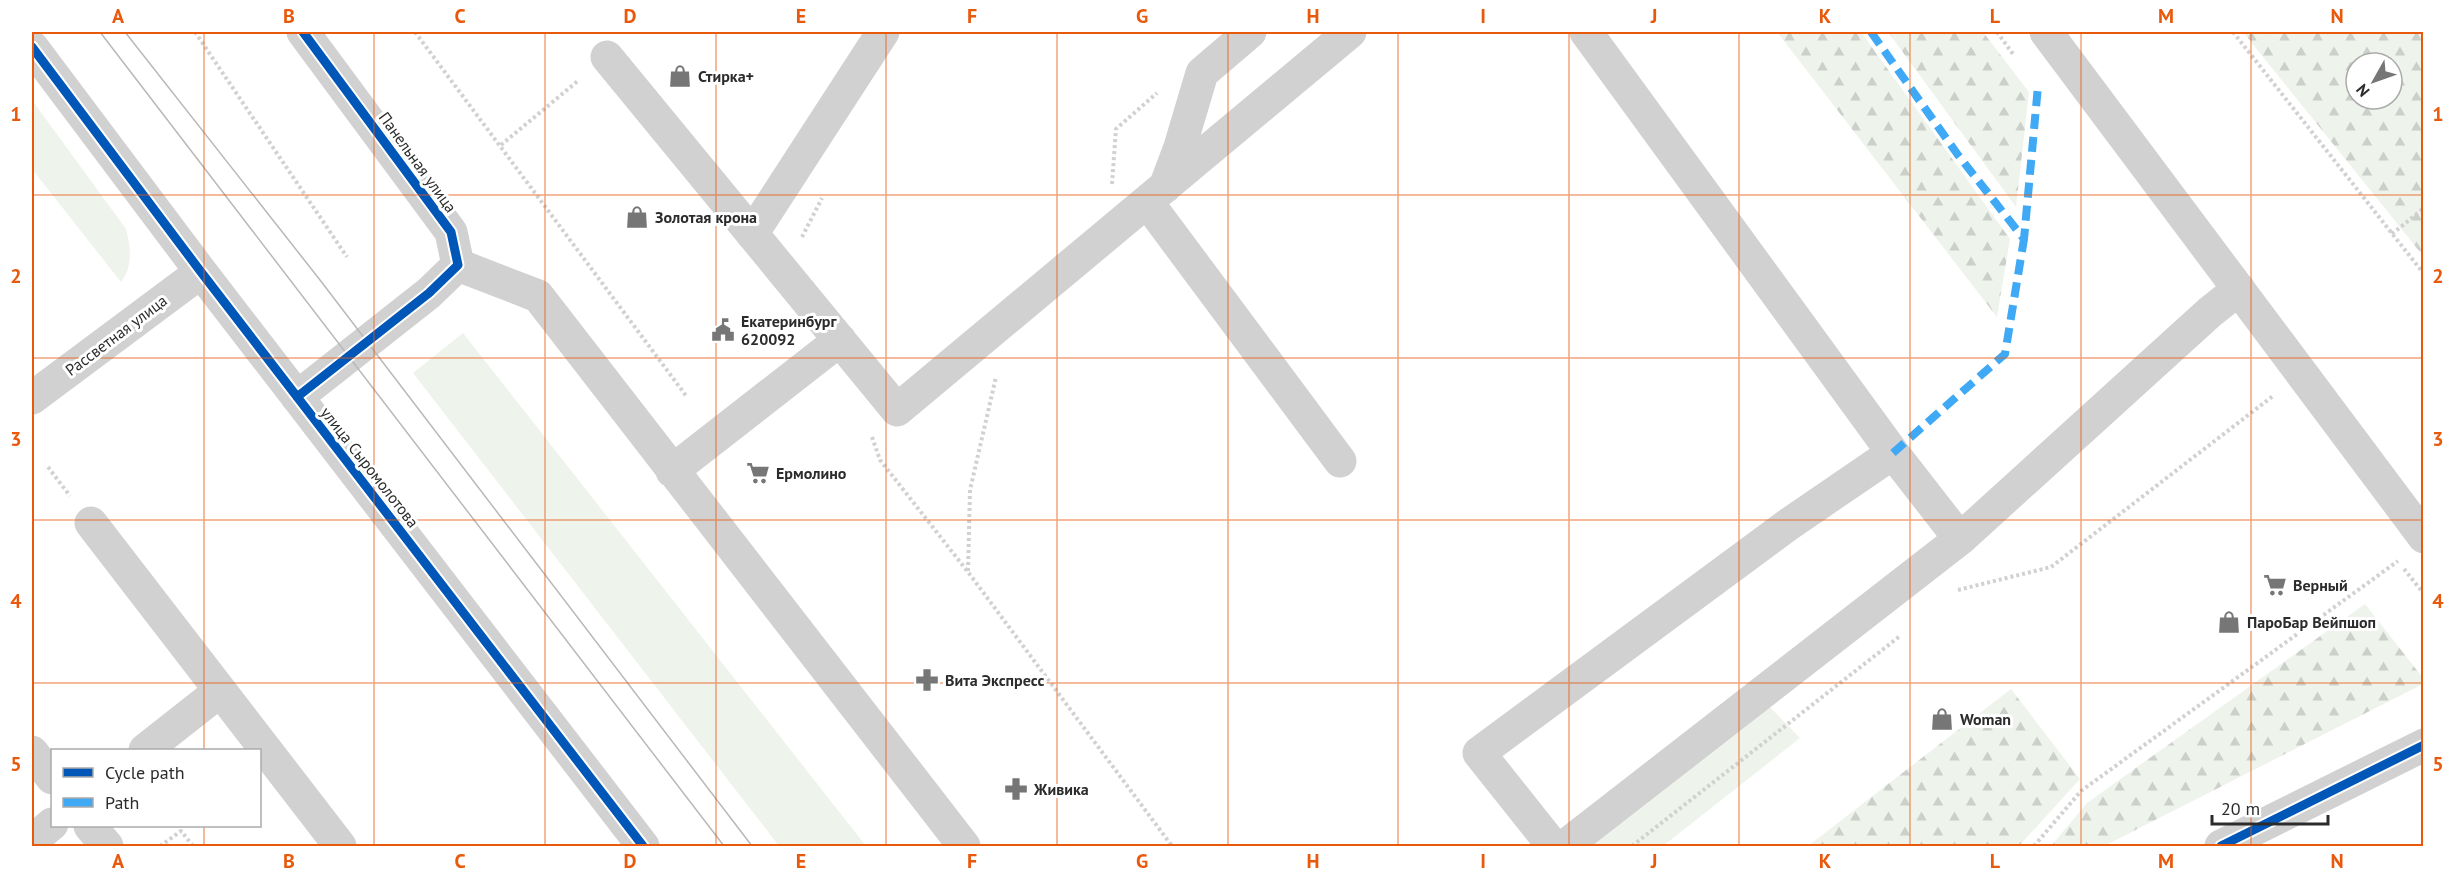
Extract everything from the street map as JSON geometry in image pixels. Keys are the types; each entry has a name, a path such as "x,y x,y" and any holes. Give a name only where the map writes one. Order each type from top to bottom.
{"street":[{"name":"Панельная улица","path":"303,32 451,231 458,265"},
{"path":"752,234 883,32"},
{"path":"1156,196 1180,147 1202,73 1250,32"},
{"path":"607,57 897,410 1350,32"},
{"path":"1586,32 1893,453 1960,539"},
{"path":"2046,32 2302,373 2415,546"},
{"name":"улица Сыромолотова","path":"32,47 201,272 643,846"},
{"path":"1156,196 1340,461"},
{"path":"297,397 429,293 458,265 538,296 964,846"},
{"name":"Рассветная улица","path":"32,398 201,272"},
{"path":"1565,846 1960,539 2210,312 2239,289"},
{"path":"672,471 840,340"},
{"path":"1553,846 1479,753 1789,524 1893,453"},
{"path":"90,523 340,846"},
{"path":"146,749 220,691"},
{"path":"2222,846 2424,745"},
{"path":"32,752 51,777"},
{"path":"32,841 51,825"},
{"path":"92,827 107,846"}],"path":[{"path":"195,32 347,257"},
{"path":"415,32 687,397"},
{"path":"2233,32 2424,274"},
{"path":"501,145 607,57"},
{"path":"1108,235 1116,129 1164,87"},
{"path":"2392,234 2424,208"},
{"path":"1950,597 1959,589 2051,567 2302,373"},
{"path":"968,572 970,490 996,375"},
{"path":"869,427 880,460 968,572 1172,846"},
{"path":"2034,846 2081,791 2415,546"},
{"path":"1632,846 1903,633"},
{"path":"160,846 181,831 194,846"}],"green space":[{"path":"1777,32 1861,32 2010,239 1997,317"},
{"path":"1888,32 1983,32 2029,92 2016,207"},
{"path":"2243,32 2423,32 2423,256"},
{"path":"32,100 126,229 130,257 128,270 121,282 32,169"},
{"path":"463,333 866,846 779,846 413,373"},
{"path":"2365,604 2423,678 2423,684 2104,846 2051,846 2087,803"},
{"path":"2011,689 2080,779 2019,846 1808,846"},
{"path":"1764,701 1800,738 1663,846 1589,846"}],"tram line":[{"path":"100,32 724,846"},
{"path":"125,32 320,280 752,846"}],"marked path":[{"path":"1871,32 1958,155 2024,239 2038,86"},
{"path":"1893,453 2005,354 2024,239"}],"cycle path":[{"path":"297,397 429,293 458,265 451,232 303,32"},
{"path":"32,47 201,272 643,846"},
{"path":"2221,846 2424,745"}],"place":[{"name":"Стирка+","path":"680,76"},
{"name":"Золотая крона","path":"637,217"},
{"name":"Екатеринбург 620092","path":"723,330"},
{"name":"Ермолино","path":"758,473"},
{"name":"Верный","path":"2275,585"},
{"name":"ПароБар Вейпшоп","path":"2229,622"},
{"name":"Вита Экспресс","path":"927,680"},
{"name":"Woman","path":"1942,719"},
{"name":"Живика","path":"1016,789"}]}
